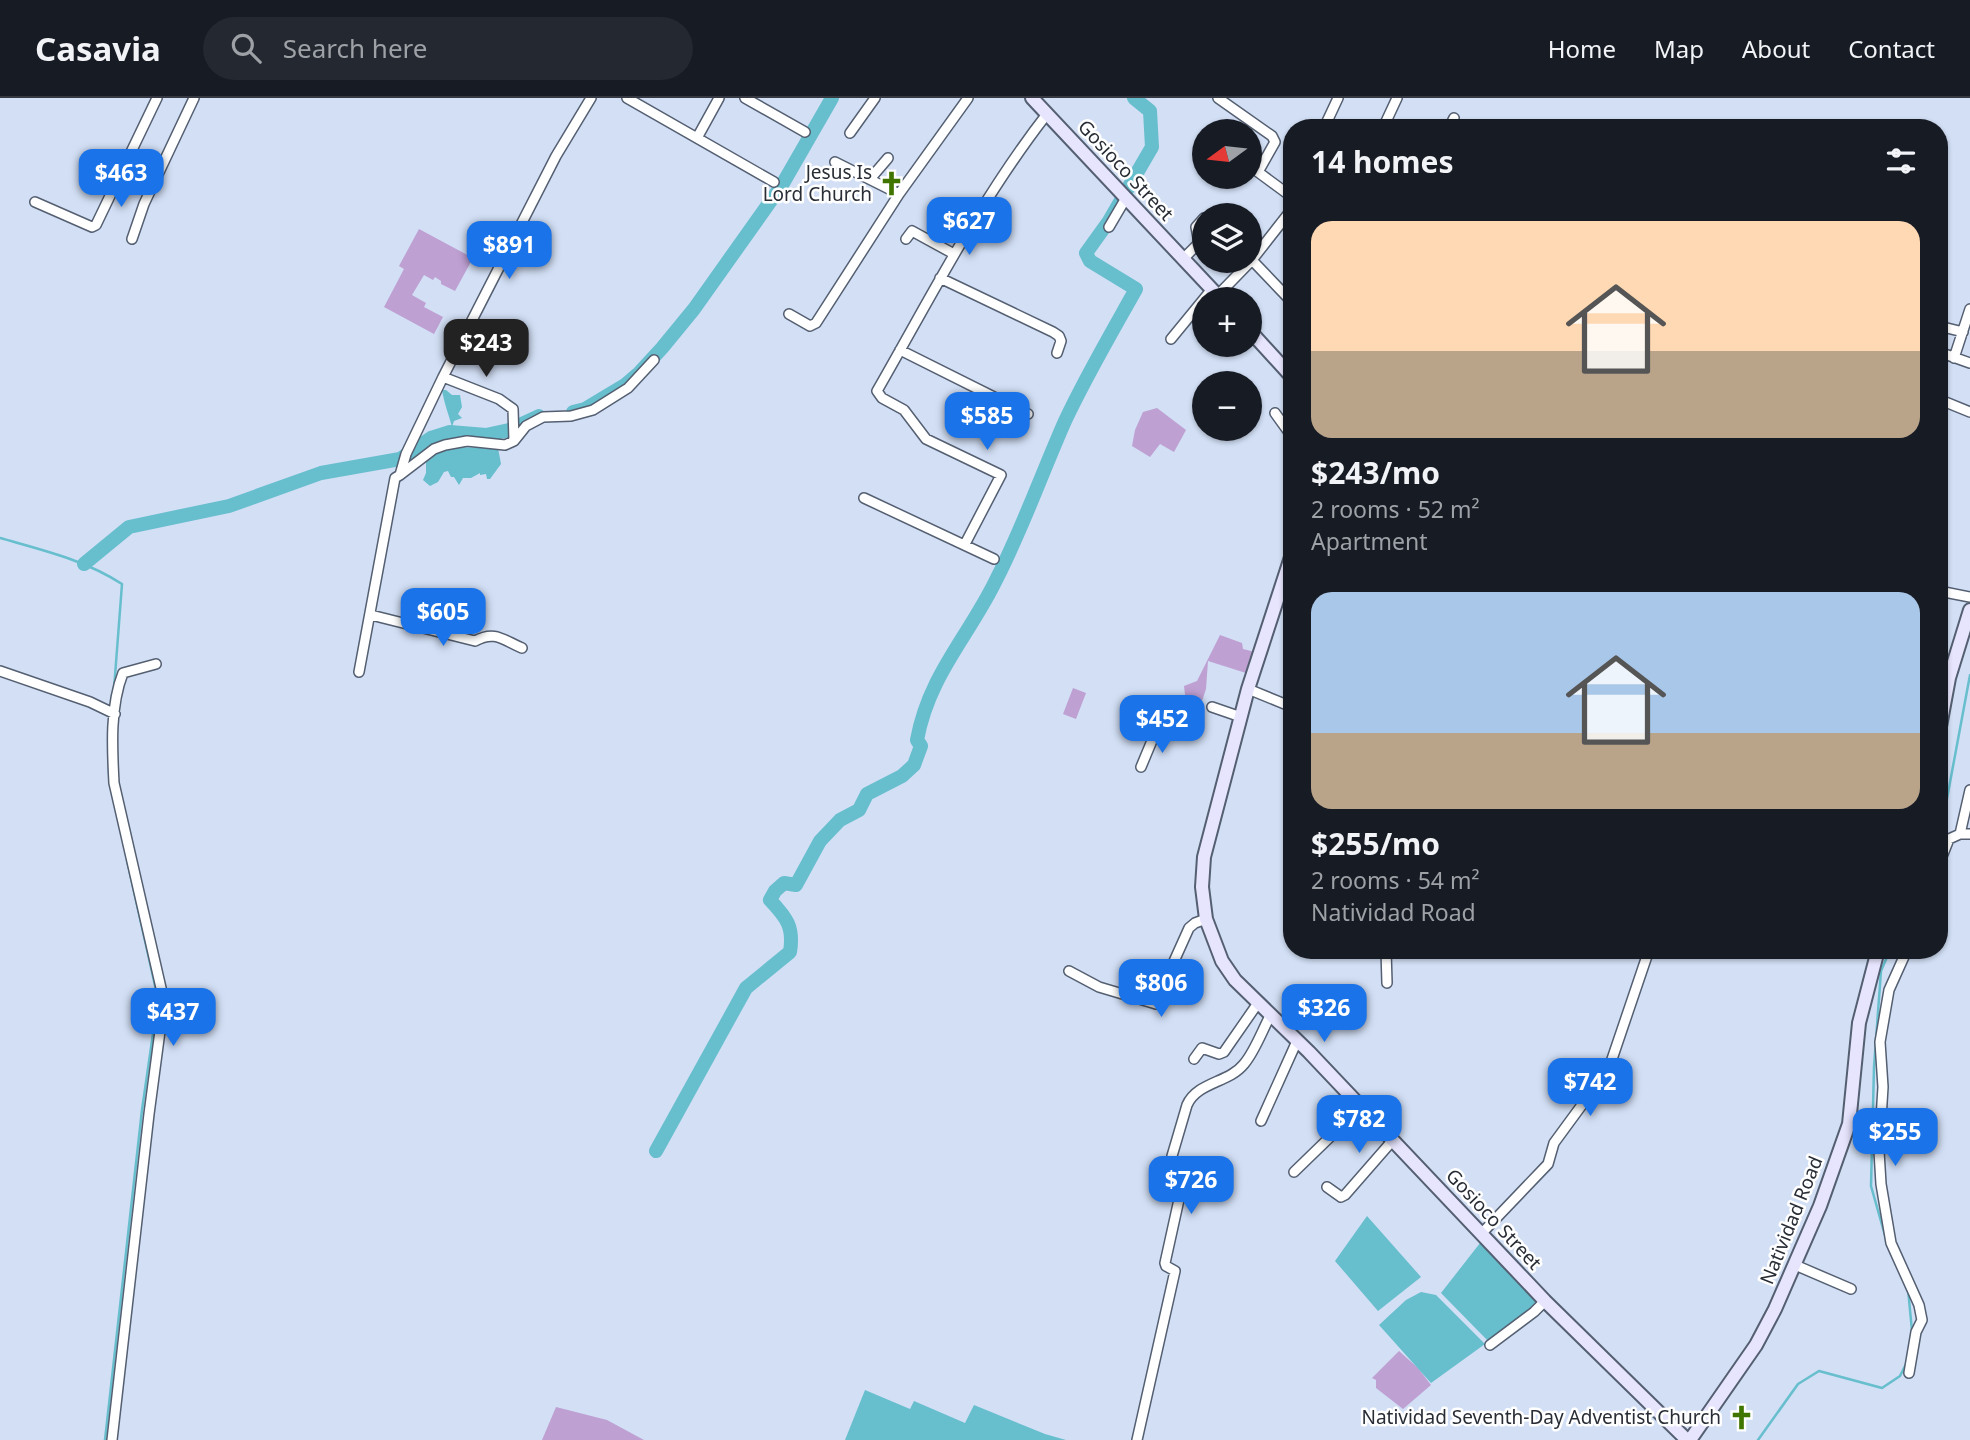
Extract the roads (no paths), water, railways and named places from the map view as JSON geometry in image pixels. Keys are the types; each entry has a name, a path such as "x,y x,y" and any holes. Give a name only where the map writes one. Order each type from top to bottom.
{"street":[{"path":"35,202 92,227 96,226 157,98"},
{"path":"132,239 144,204 194,98"},
{"path":"400,472 443,377 556,156 592,98"},
{"path":"627,98 774,182"},
{"path":"697,138 719,98"},
{"path":"745,98 805,132"},
{"path":"850,133 875,98"},
{"path":"789,314 810,326 816,323 899,194 968,98"},
{"name":"Gosioco Street","path":"1032,98 1209,287"},
{"path":"1217,98 1272,136 1275,142 1258,172 1283,188"},
{"path":"1328,119 1338,98"},
{"path":"1387,119 1397,98"},
{"path":"965,544 1001,475 926,439 904,410 882,398 877,391 954,254 1013,158 1047,114"},
{"path":"870,179 888,158"},
{"path":"835,162 899,194"},
{"path":"1108,227 1124,196"},
{"path":"1262,246 1283,220"},
{"path":"906,239 912,231 954,254"},
{"path":"1183,259 1192,250"},
{"path":"1262,271 1283,293"},
{"path":"1225,287 1238,273"},
{"path":"940,278 1053,332 1061,341 1056,352"},
{"path":"1954,358 1970,309"},
{"path":"1171,339 1192,319"},
{"path":"1948,328 1963,332"},
{"path":"1262,344 1283,367"},
{"path":"900,350 1028,414"},
{"path":"1948,356 1970,363"},
{"path":"359,672 395,478 400,472 444,445 467,441 505,444 514,441 526,426 543,417 571,416 603,405 628,388 654,360"},
{"path":"443,377 499,399 513,409 514,441"},
{"path":"1948,403 1970,412"},
{"path":"1275,413 1283,423"},
{"path":"864,498 995,559"},
{"name":"Gosioco Street","path":"1283,582 1248,689 1203,857 1202,887 1206,919 1222,961 1235,980 1393,1140 1545,1301 1689,1440"},
{"path":"1948,593 1970,597"},
{"path":"371,615 475,641 486,635 494,636 522,648"},
{"path":"1948,683 1969,615"},
{"path":"112,1440 164,1001 114,783 112,746 118,687 123,673 156,664"},
{"path":"0,671 90,702 115,714"},
{"path":"1248,689 1283,703"},
{"path":"1212,707 1241,717"},
{"path":"1141,767 1156,732"},
{"path":"1948,840 1965,834 1970,790"},
{"path":"1069,971 1099,987 1156,1004 1162,1003 1170,987 1171,968 1189,928 1206,919"},
{"path":"1386,959 1387,983"},
{"path":"1482,1233 1548,1164 1554,1143 1609,1068 1646,959"},
{"name":"Natividad Road","path":"1689,1440 1756,1345 1820,1206 1849,1124 1859,1023 1876,959"},
{"path":"1903,959 1889,990 1880,1042 1883,1087 1879,1152 1881,1184 1891,1243 1919,1305 1922,1320 1916,1332 1909,1373"},
{"path":"1194,1059 1202,1048 1219,1054 1224,1052 1258,1003"},
{"path":"1137,1440 1175,1270 1165,1263 1180,1195 1171,1169 1172,1156 1187,1105 1190,1097 1197,1091 1244,1065 1270,1016"},
{"path":"1261,1121 1297,1041"},
{"path":"1294,1172 1360,1108"},
{"path":"1326,1187 1341,1197 1345,1195 1393,1140"},
{"path":"1795,1265 1851,1289"},
{"path":"1490,1345 1545,1301"}],"water":[{"path":"442,390 452,395 460,395 462,407 458,414 462,418 454,421 452,427 444,400"},
{"path":"453,447 498,448 501,464 490,479 487,479 486,474 480,473 471,478 463,478 459,485 448,471 430,486 423,480 426,458"},
{"path":"1367,1216 1421,1277 1378,1311 1335,1261"},
{"path":"1484,1238 1541,1302 1490,1343 1441,1293"},
{"path":"1421,1292 1436,1295 1485,1344 1431,1383 1379,1325 1406,1300"},
{"path":"865,1390 910,1409 914,1401 965,1423 974,1405 1066,1440 845,1440"}],"waterway":[{"path":"573,412 585,409 625,385 662,348 694,309 782,185 832,98"},
{"path":"656,1151 746,988 790,952 788,923 770,900 775,891 784,883 796,885 820,841 840,820 859,810 867,794 902,776 914,765 921,746 917,740 923,716 940,675 997,578 1065,421 1136,289 1090,261 1086,253 1109,221 1152,147 1150,111 1134,98"},
{"path":"84,564 129,527 229,506 321,473 400,459 431,438 450,432 486,435 509,430 539,416"},
{"path":"0,538 78,562 122,584 114,689"},
{"path":"1948,793 1970,675"},
{"path":"109,754 109,772"},
{"path":"105,1440 142,1110 158,999 127,860"},
{"path":"1886,959 1881,971 1874,1067 1871,1186 1886,1239"},
{"path":"1889,1249 1898,1268"},
{"path":"1908,1289 1912,1331"},
{"path":"1758,1440 1798,1384 1819,1371 1882,1388 1900,1376 1907,1362"}],"place":[{"name":"Jesus Is Lord Church","path":"892,183"},
{"name":"Natividad Seventh-Day Adventist Church","path":"1741,1417"}]}
